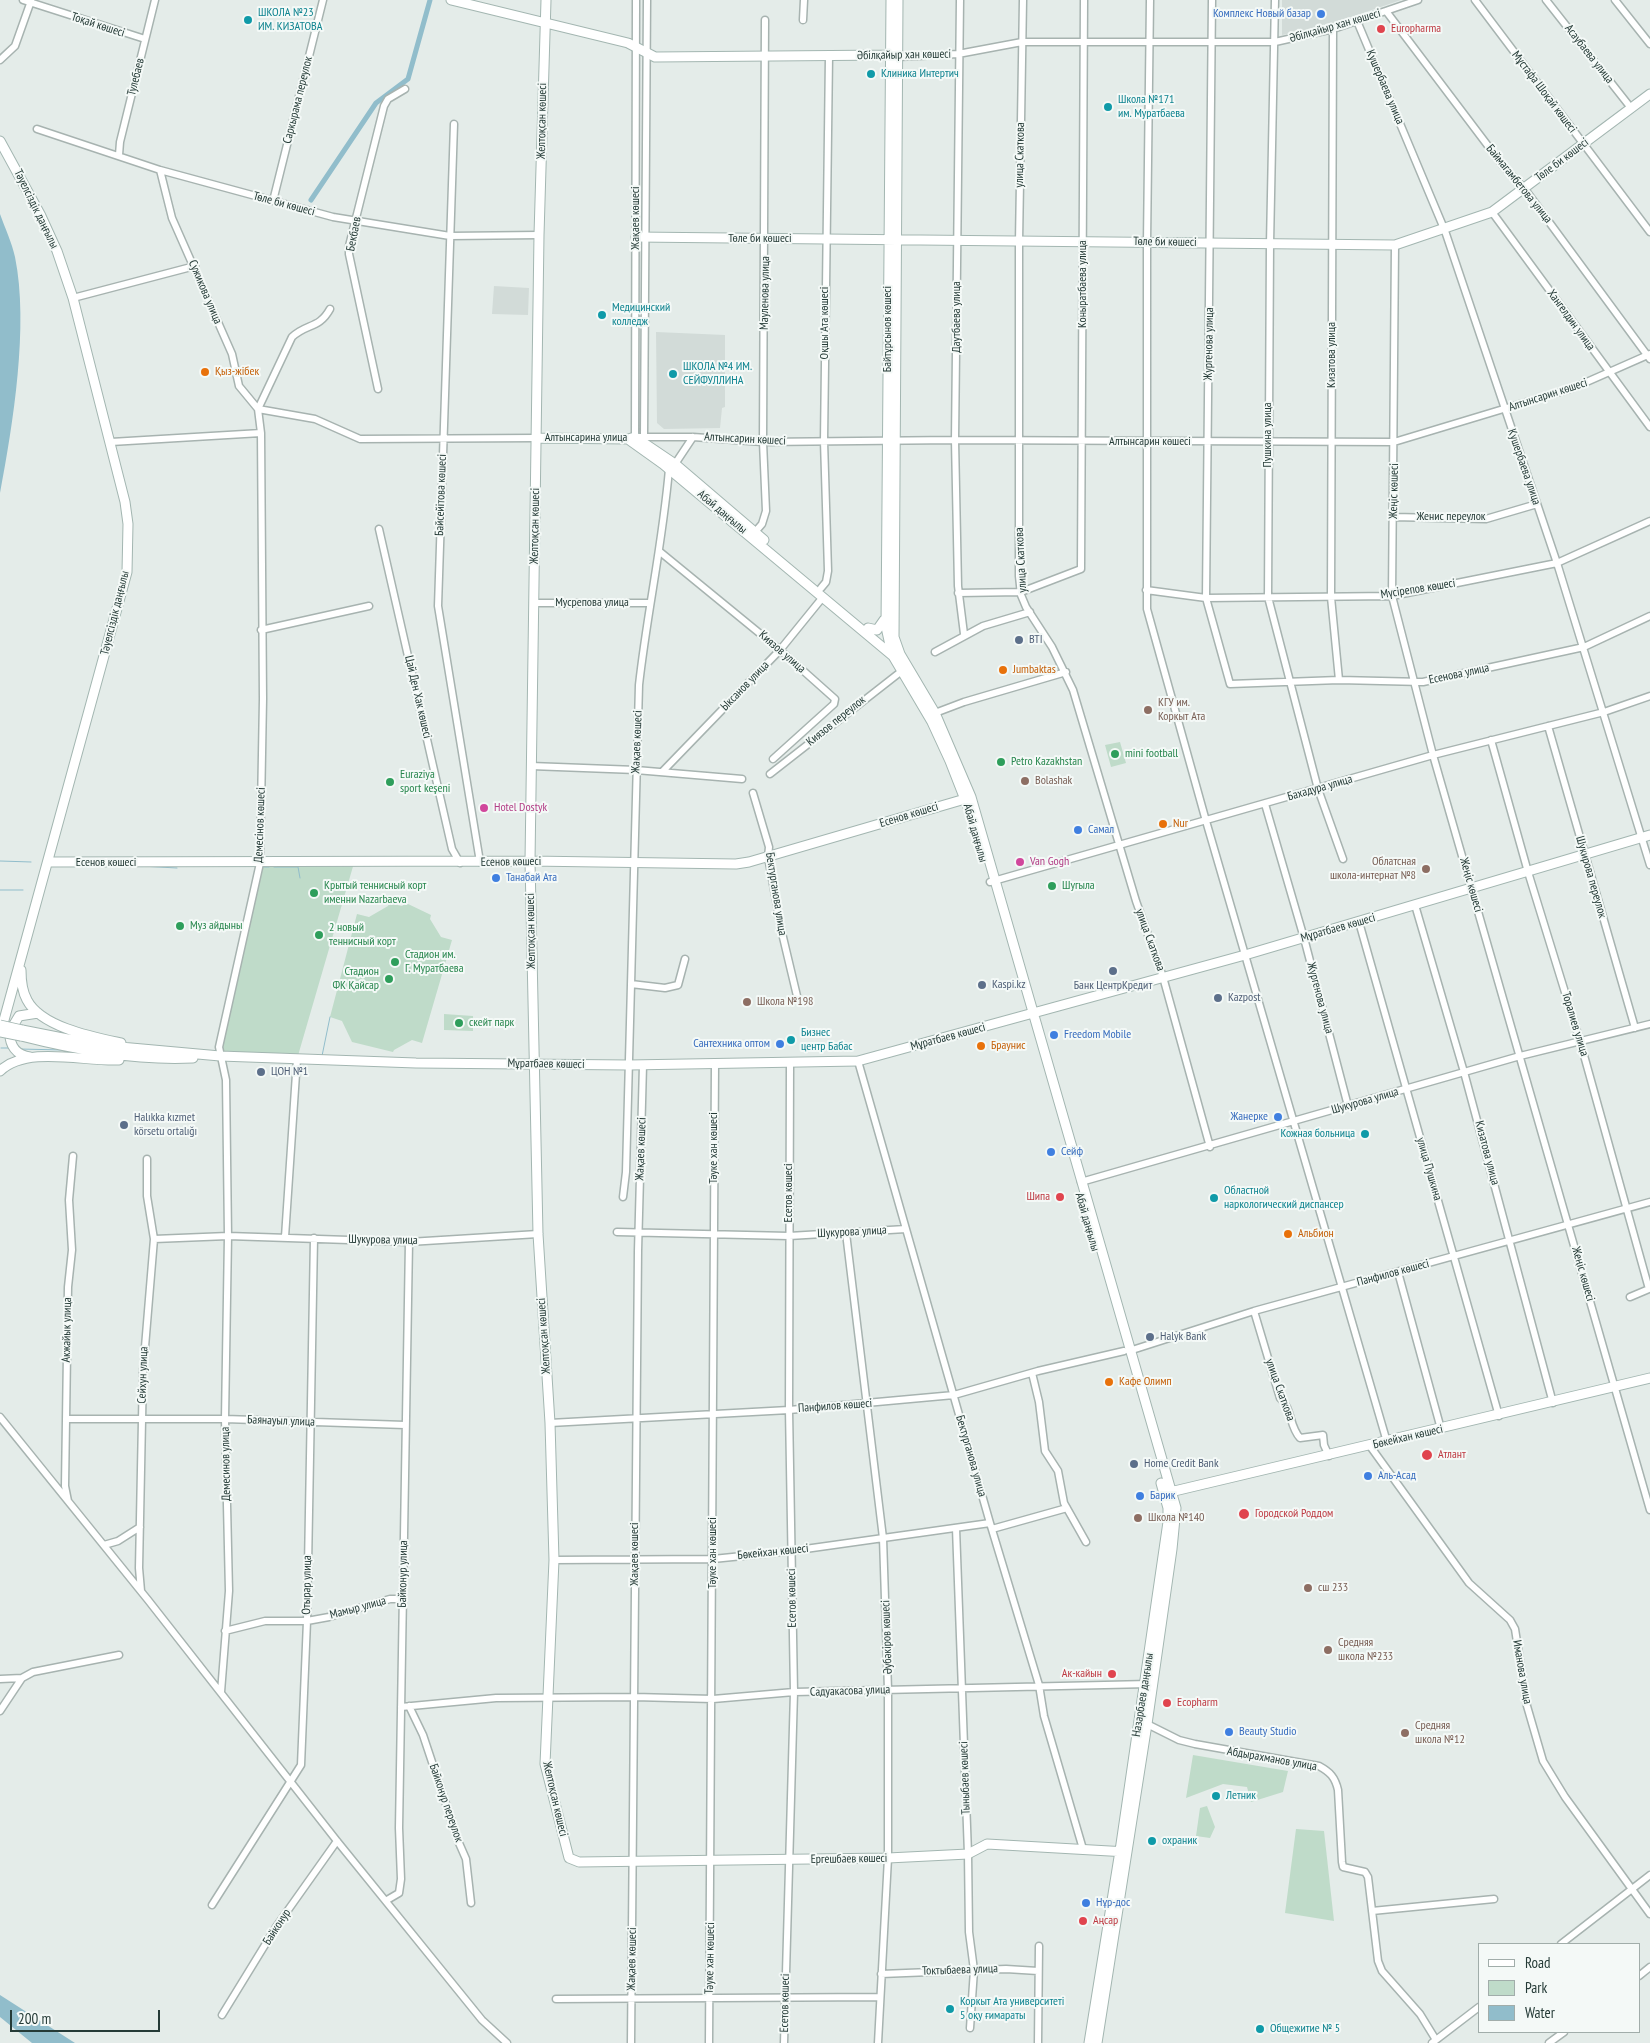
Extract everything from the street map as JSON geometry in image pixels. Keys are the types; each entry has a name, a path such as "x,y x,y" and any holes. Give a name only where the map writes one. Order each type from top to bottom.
{"street":[{"name":"Тоқай көшесі","path":"23,0 145,39"},
{"name":"Тулебаев","path":"119,155 120,142 155,0"},
{"name":"Саркырама переулок","path":"273,201 323,0"},
{"name":"Әбілқайыр хан көшесі","path":"451,0 628,43 655,57 764,58 960,53 1022,42 1275,42 1333,29 1418,0"},
{"name":"Желтоқсан көшесі","path":"546,0 539,235 530,861 538,1234 550,1424 554,1560 545,1764 569,1858"},
{"name":"Жақаев көшесі","path":"636,0 640,237"},
{"name":"Жақаев көшесі","path":"636,437 647,0"},
{"path":"803,20 804,0"},
{"name":"Байтұрсынов көшесі","path":"891,0 894,56"},
{"name":"Байтұрсынов көшесі","path":"897,655 893,631 891,442 894,56 898,0"},
{"name":"Даутбаева улица","path":"960,0 956,440 958,593 964,634"},
{"name":"улица Скаткова","path":"1023,0 1019,242 1021,592 1030,612 1066,672 1136,901 1163,977 1210,1147"},
{"name":"Коныратбаева улица","path":"1021,592 1082,569 1082,41 1084,0"},
{"path":"1150,0 1147,242 1147,609 1206,821 1387,1442"},
{"name":"Жургенова улица","path":"1212,0 1206,598 1230,684"},
{"name":"Пушкина улица","path":"1275,0 1270,244 1268,597 1318,789 1343,860"},
{"name":"Мұстафа Шоқай көшесі","path":"1475,0 1650,232"},
{"name":"Асаубаева улица","path":"1546,0 1632,108"},
{"path":"1615,0 1650,44"},
{"path":"0,60 16,46 31,2"},
{"name":"Баймагамбетова улица","path":"1386,11 1504,167 1524,188 1649,356"},
{"name":"Мауленова улица","path":"755,532 762,524 766,511 763,442 765,239 764,20"},
{"name":"Кушербаева улица","path":"1357,21 1444,230 1557,563 1646,836 1650,865"},
{"name":"Кизатова улица","path":"1333,29 1331,597 1339,680"},
{"name":"Оқшы Ата көшесі","path":"822,592 828,571 824,441 828,56"},
{"name":"Бекбаев","path":"378,389 349,254 384,106 388,99 405,89"},
{"name":"Төле би көшесі","path":"640,237 1396,245 1492,212 1650,94"},
{"name":"Байсейітова көшесі","path":"454,124 438,606 480,862"},
{"name":"Төле би көшесі","path":"37,129 160,170 333,217 450,236 539,235"},
{"name":"Тәуелсіздік даңғылы","path":"0,140 41,216 57,251 73,298 126,502 128,524 127,572 0,1033"},
{"name":"Сужикова улица","path":"160,170 172,218 195,266 232,354 239,386 258,409"},
{"name":"Хангелдин улица","path":"1492,212 1650,427"},
{"name":"Жеңіс көшесі","path":"1396,245 1392,596 1433,755 1650,1510"},
{"path":"73,298 195,266"},
{"path":"330,309 324,320 298,331 292,337 258,409 315,419 355,438 536,438"},
{"name":"Алтынсарин көшесі","path":"636,437 693,437 763,442 956,440 1019,442 1394,442 1573,388 1649,356"},
{"name":"Демесінов көшесі","path":"228,1236 226,1080 219,1047 260,863 261,433 258,409"},
{"path":"111,442 261,433"},
{"name":"Алтынсарина улица","path":"536,438 636,437"},
{"name":"Абай даңғылы","path":"636,437 755,532 822,592 888,643 935,718 968,798 1126,1351"},
{"path":"672,466 693,437"},
{"name":"Байтұрсынов көшесі","path":"888,643 886,615 891,442"},
{"name":"Жақаев көшесі","path":"623,1197 626,1172 639,685 672,466"},
{"name":"Абай даңғылы","path":"672,466 897,655 903,670 935,718"},
{"name":"Женис переулок","path":"1393,518 1486,519 1537,504"},
{"name":"Мүсірепов көшесі","path":"1146,590 1206,598 1392,596 1557,563 1650,521"},
{"name":"Цай Ден Хак көшесі","path":"379,529 452,849 460,863"},
{"name":"Киязов улица","path":"659,551 780,650 834,698 835,702 773,759"},
{"name":"Ыксанов улица","path":"662,772 780,650 822,592"},
{"path":"958,593 1021,592"},
{"name":"Мусрепова улица","path":"534,603 650,603"},
{"path":"261,630 369,606"},
{"path":"935,652 964,634 983,626 1030,612"},
{"path":"868,628 877,630 880,628 886,615"},
{"name":"Есенова улица","path":"1230,684 1339,680 1423,682 1584,647 1650,616"},
{"name":"Киязов переулок","path":"770,774 903,670"},
{"path":"935,718 964,702 1066,672"},
{"name":"Бахадура улица","path":"992,881 1433,755 1604,712 1650,696"},
{"name":"Шукирова переулок","path":"1548,726 1635,1028"},
{"name":"Торалиев улица","path":"1491,740 1528,872 1580,1041 1649,1289 1630,1297"},
{"path":"531,766 636,770 742,779"},
{"name":"Бектурганова улица","path":"753,793 769,847 768,856 782,933 797,996"},
{"name":"Есенов көшесі","path":"48,862 460,863 530,861 736,864 968,798"},
{"name":"Жургенова улица","path":"1265,804 1304,938 1348,1106"},
{"name":"Мұратбаев көшесі","path":"155,1054 534,1064 643,1065 858,1062 1245,955 1646,836"},
{"name":"Кизатова улица","path":"1414,905 1464,1072 1553,1403"},
{"name":"улица Пушкина","path":"1359,922 1499,1416"},
{"path":"631,984 665,988 678,985 685,959"},
{"path":"20,963 23,991 27,1002 38,1013 58,1025 155,1054"},
{"path":"38,1013 19,1016 12,1025 9,1036 17,1052 28,1057 38,1058"},
{"name":"Абай даңғылы","path":"1030,1015 1081,1182 1126,1351"},
{"name":"Шукурова улица","path":"1081,1182 1210,1147 1520,1056 1650,1024"},
{"path":"0,1025 21,1033 97,1052 155,1054"},
{"path":"0,1033 21,1033"},
{"path":"0,1071 22,1060 38,1058 64,1056 114,1060 155,1054"},
{"path":"285,1237 297,1059"},
{"name":"Бектурганова улица","path":"858,1062 991,1526 1040,1685 1044,1716 1083,1849"},
{"name":"Есетов көшесі","path":"784,2043 794,1692 789,1410 790,1063"},
{"name":"Тәуке хан көшесі","path":"709,2043 713,1699 715,1064"},
{"name":"Жақаев көшесі","path":"631,2043 638,1233 643,1065"},
{"name":"Акжайык улица","path":"68,1503 65,1486 68,1287 72,1250 69,1200 73,1156"},
{"name":"Сейхун улица","path":"141,1592 140,1527 145,1328 154,1239 147,1196 147,1158"},
{"name":"Панфилов көшесі","path":"550,1424 789,1410 954,1395 1032,1373 1126,1351 1254,1311 1650,1202"},
{"name":"Шукурова улица","path":"617,1232 714,1236 789,1236 906,1229"},
{"name":"Әубәкіров көшесі","path":"846,1233 883,1538 888,1690 888,1858 878,2043"},
{"name":"Шукурова улица","path":"154,1239 228,1236 409,1242 538,1234"},
{"name":"Демесинов улица","path":"221,1692 229,1591 225,1419 228,1236"},
{"name":"Отырар улица","path":"212,1905 289,1781 302,1765 307,1621 309,1422 314,1238"},
{"name":"Байконур улица","path":"387,1900 398,1893 401,1879 399,1828 409,1242"},
{"path":"1398,1272 1441,1429"},
{"name":"улица Скаткова","path":"1254,1311 1280,1398 1286,1403 1295,1433 1300,1438 1323,1436 1324,1445 1329,1456"},
{"name":"Назарбаев даңғылы","path":"1096,2043 1148,1684 1168,1522 1168,1493 1126,1351"},
{"path":"1032,1373 1039,1402 1045,1451 1058,1471 1067,1508 1086,1542"},
{"name":"Бөкейхан көшесі","path":"1168,1493 1499,1416 1650,1378"},
{"path":"0,1417 221,1692 289,1781 482,2020 508,2043"},
{"name":"Баянауыл улица","path":"66,1419 225,1419 405,1425"},
{"name":"Иманова улица","path":"1370,1446 1468,1583 1510,1620 1515,1629 1527,1706 1543,1761 1631,1890 1650,1914"},
{"name":"Бөкейхан көшесі","path":"554,1560 635,1561 713,1559 791,1551 956,1528 991,1526 1067,1508"},
{"path":"104,1545 118,1542 140,1527"},
{"name":"Тыныбаев көшесі","path":"956,1528 968,1854 969,1932 974,1970 970,2028"},
{"name":"Мамыр улица","path":"226,1631 265,1621 307,1621 390,1599 402,1599"},
{"path":"0,1679 22,1678 33,1672 119,1655"},
{"path":"0,1711 22,1678"},
{"name":"Назарбаев даңғылы","path":"1089,2043 1147,1724 1148,1684"},
{"name":"Садуакасова улица","path":"401,1707 496,1698 634,1697 713,1699 794,1692 1148,1684"},
{"name":"Байконур переулок","path":"409,1706 423,1736 466,1859 470,1903"},
{"name":"Абдырахманов улица","path":"1147,1724 1172,1737 1194,1744 1318,1766 1329,1771 1336,1780 1338,1790 1343,1867 1366,1872 1368,1877 1378,1961 1382,1971 1420,2014 1434,2042"},
{"name":"Байконур","path":"222,2015 276,1927 337,1841"},
{"name":"Ергешбаев көшесі","path":"569,1858 579,1862 711,1862 888,1858 968,1854 987,1844 1123,1852"},
{"path":"1562,1943 1650,1875"},
{"path":"1372,1911 1494,1899"},
{"path":"1038,2043 1040,1946"},
{"name":"Токтыбаева улица","path":"881,1974 974,1970 1038,1971"},
{"path":"556,1999 879,1997"},
{"path":"1434,2042 1478,2008"},
{"path":"1549,2043 1563,2033"}],"shaded area":[{"name":"Комплекс Новый базар","path":"1282,0 1401,0 1319,28 1282,35"},
{"path":"494,286 529,288 528,315 492,314"},
{"path":"656,332 725,335 725,407 722,408 720,428 664,429 657,423"}],"green space":[{"name":"mini football","path":"1120,742 1126,763 1111,767 1105,745"},
{"path":"260,863 354,863 297,1059 220,1056"},
{"name":"Стадион им. Г. Муратбаева","path":"389,903 402,906 406,903 431,915 430,919 441,937 452,940 422,1043 412,1040 393,1052 352,1042 342,1021 330,1017 357,914 369,917 388,906"},
{"name":"скейт парк","path":"444,1014 473,1016 473,1031 444,1030"},
{"path":"1193,1755 1288,1771 1283,1792 1251,1802 1247,1787 1223,1784 1186,1798"},
{"path":"1207,1806 1215,1827 1210,1838 1196,1836 1200,1808"},
{"path":"1296,1829 1324,1831 1334,1921 1285,1913"}],"water":[{"path":"0,214 15,257 19,284 20,344 10,437 0,493"},
{"path":"0,1995 75,2043 32,2043 0,2017"}],"waterway":[{"path":"311,200 376,103 408,79 430,0"},
{"path":"0,861 31,862"},
{"path":"140,866 177,868"},
{"path":"264,867 269,867"},
{"path":"274,867 298,867 300,878"},
{"path":"0,890 23,890"},
{"path":"322,1056 330,1017"},
{"path":"1,1048 10,1048"},
{"path":"19,1049 63,1050"}],"place":[{"name":"Комплекс Новый базар","path":"1321,14"},
{"name":"ШКОЛА №23 ИМ. КИЗАТОВА","path":"248,20"},
{"name":"Europharma","path":"1381,29"},
{"name":"Клиника Интертич","path":"871,74"},
{"name":"Школа №171 им. Муратбаева","path":"1108,107"},
{"name":"Медицинский колледж","path":"602,315"},
{"name":"Қыз-жібек","path":"205,372"},
{"name":"ШКОЛА №4 ИМ. СЕЙФУЛЛИНА","path":"673,374"},
{"name":"BTI","path":"1019,640"},
{"name":"Jumbaktas","path":"1003,670"},
{"name":"КГУ им. Коркыт Ата","path":"1148,710"},
{"name":"mini football","path":"1115,754"},
{"name":"Petro Kazakhstan","path":"1001,762"},
{"name":"Bolashak","path":"1025,781"},
{"name":"Euraziya sport keşeni","path":"390,782"},
{"name":"Hotel Dostyk","path":"484,808"},
{"name":"Nur","path":"1163,824"},
{"name":"Самал","path":"1078,830"},
{"name":"Van Gogh","path":"1020,862"},
{"name":"Облатсная школа-интернат №8","path":"1426,869"},
{"name":"Танабай Ата","path":"496,878"},
{"name":"Шугыла","path":"1052,886"},
{"name":"Крытый теннисный корт именни Nazarbaeva","path":"314,893"},
{"name":"Муз айдыны","path":"180,926"},
{"name":"2 новый теннисный корт","path":"319,935"},
{"name":"Стадион им. Г. Муратбаева","path":"395,962"},
{"name":"Банк ЦентрКредит","path":"1113,971"},
{"name":"Стадион ФК Қайсар","path":"389,979"},
{"name":"Kaspi.kz","path":"982,985"},
{"name":"Kazpost","path":"1218,998"},
{"name":"Школа №198","path":"747,1002"},
{"name":"скейт парк","path":"459,1023"},
{"name":"Freedom Mobile","path":"1054,1035"},
{"name":"Бизнес центр Бабас","path":"791,1040"},
{"name":"Сантехника оптом","path":"780,1044"},
{"name":"Браунис","path":"981,1046"},
{"name":"ЦОН №1","path":"261,1072"},
{"name":"Жанерке","path":"1278,1117"},
{"name":"Halıkka kızmet körsetu ortalığı","path":"124,1125"},
{"name":"Кожная больница","path":"1365,1134"},
{"name":"Сейф","path":"1051,1152"},
{"name":"Шипа","path":"1060,1197"},
{"name":"Областной наркологический диспансер","path":"1214,1198"},
{"name":"Альбион","path":"1288,1234"},
{"name":"Halyk Bank","path":"1150,1337"},
{"name":"Кафе Олимп","path":"1109,1382"},
{"name":"Атлант","path":"1427,1455"},
{"name":"Home Credit Bank","path":"1134,1464"},
{"name":"Аль-Асад","path":"1368,1476"},
{"name":"Барик","path":"1140,1496"},
{"name":"Городской Роддом","path":"1244,1514"},
{"name":"Школа №140","path":"1138,1518"},
{"name":"сш 233","path":"1308,1588"},
{"name":"Средняя школа №233","path":"1328,1650"},
{"name":"Ак-кайын","path":"1112,1674"},
{"name":"Ecopharm","path":"1167,1703"},
{"name":"Beauty Studio","path":"1229,1732"},
{"name":"Средняя школа №12","path":"1405,1733"},
{"name":"Летник","path":"1216,1796"},
{"name":"охраник","path":"1152,1841"},
{"name":"Нұр-дос","path":"1086,1903"},
{"name":"Аңсар","path":"1083,1921"},
{"name":"Коркыт Ата университеті 5 оқу ғимараты","path":"950,2009"},
{"name":"Общежитие № 5","path":"1260,2029"}]}
